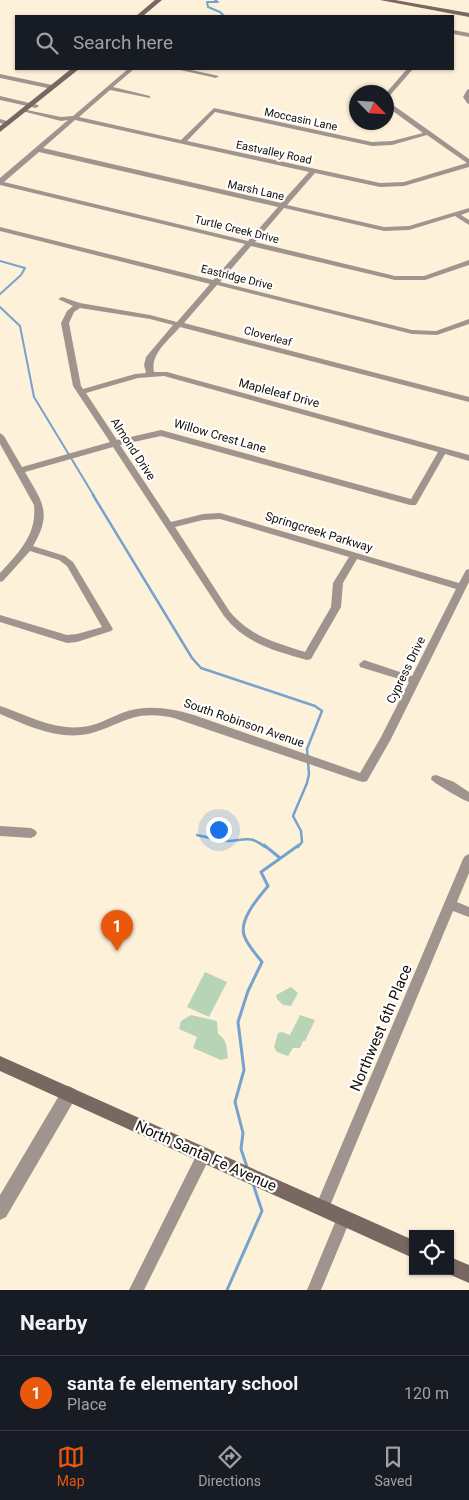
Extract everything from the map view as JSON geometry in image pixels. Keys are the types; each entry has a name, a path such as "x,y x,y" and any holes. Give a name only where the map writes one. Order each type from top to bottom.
{"main road":[{"path":"140,15 159,0"},
{"path":"383,0 469,15"},
{"path":"0,130 4,122 27,108 74,70"},
{"name":"North Santa Fe Avenue","path":"0,1063 409,1247"},
{"path":"454,1268 469,1274"}],"street":[{"path":"454,32 469,35"},
{"path":"0,182 130,70"},
{"path":"184,70 216,76"},
{"path":"394,88 409,70"},
{"path":"0,76 52,87"},
{"path":"108,88 148,97"},
{"path":"469,91 466,97 469,102"},
{"name":"Eastvalley Road","path":"0,98 61,119 73,118 372,184 392,186 404,184 469,163"},
{"path":"394,109 469,163"},
{"name":"Moccasin Lane","path":"182,142 214,110 372,144 392,143 428,133"},
{"name":"Marsh Lane","path":"37,150 390,230 409,228 469,210"},
{"path":"150,374 148,365 150,357 313,170"},
{"name":"Turtle Creek Drive","path":"0,182 402,279 425,278 469,262"},
{"path":"456,214 469,223"},
{"name":"Eastridge Drive","path":"0,229 419,334 437,333 468,323"},
{"name":"Cloverleaf","path":"62,299 78,305 142,315 469,400"},
{"name":"Almond Drive","path":"78,305 71,311 65,323 75,381 169,526 221,596 227,614 241,631 260,641 307,656 336,607 338,583 354,556"},
{"name":"Mapleleaf Drive","path":"81,392 150,374 171,376 469,458"},
{"name":"Willow Crest Lane","path":"20,470 153,434 171,435 413,503 443,451"},
{"path":"0,436 20,470 40,511 38,532 0,579"},
{"name":"Springcreek Parkway","path":"169,526 203,516 220,516 461,587"},
{"path":"0,618 67,639 91,635 108,629 70,564 62,558 27,547"},
{"name":"Cypress Drive","path":"363,778 375,760 469,572"},
{"path":"364,664 414,680"},
{"name":"South Robinson Avenue","path":"0,710 43,726 71,731 91,729 135,713 165,712 184,716 363,778"},
{"path":"436,779 450,785 469,798"},
{"path":"0,830 31,833"},
{"name":"Northwest 6th Place","path":"322,1208 469,860"},
{"path":"450,905 469,912"},
{"path":"0,1212 69,1094"},
{"path":"136,1290 204,1154"},
{"path":"314,1290 344,1218"}],"green space":[{"path":"205,972 227,982 209,1017 187,1007"},
{"path":"291,987 298,993 291,1006 283,1005 276,995"},
{"path":"191,1015 217,1021 218,1034 225,1042 228,1058 221,1060 193,1048 197,1037 179,1029 181,1021"},
{"path":"300,1015 315,1020 305,1041 303,1041 300,1048 293,1048 288,1056 277,1052 274,1047 278,1033 282,1032 290,1035"}],"waterway":[{"path":"215,0 218,2 207,2 208,7 223,15"},
{"path":"0,261 25,268 21,275 0,294"},
{"path":"0,307 20,326 34,397 94,496"},
{"path":"93,495 192,658 201,668 315,706 322,711 307,749 309,774 307,783 293,816 301,831 302,842 298,847"},
{"path":"197,835 224,841 251,840 265,847"},
{"path":"264,845 280,858"},
{"path":"247,1167 241,1149 243,1133 235,1102 244,1070 238,1022 248,991 262,962 247,942 243,929 244,922 268,886 261,872 299,845"},
{"path":"227,1290 262,1211 253,1184"}],"place":[{"name":"santa fe elementary school","path":"117,951"}]}
